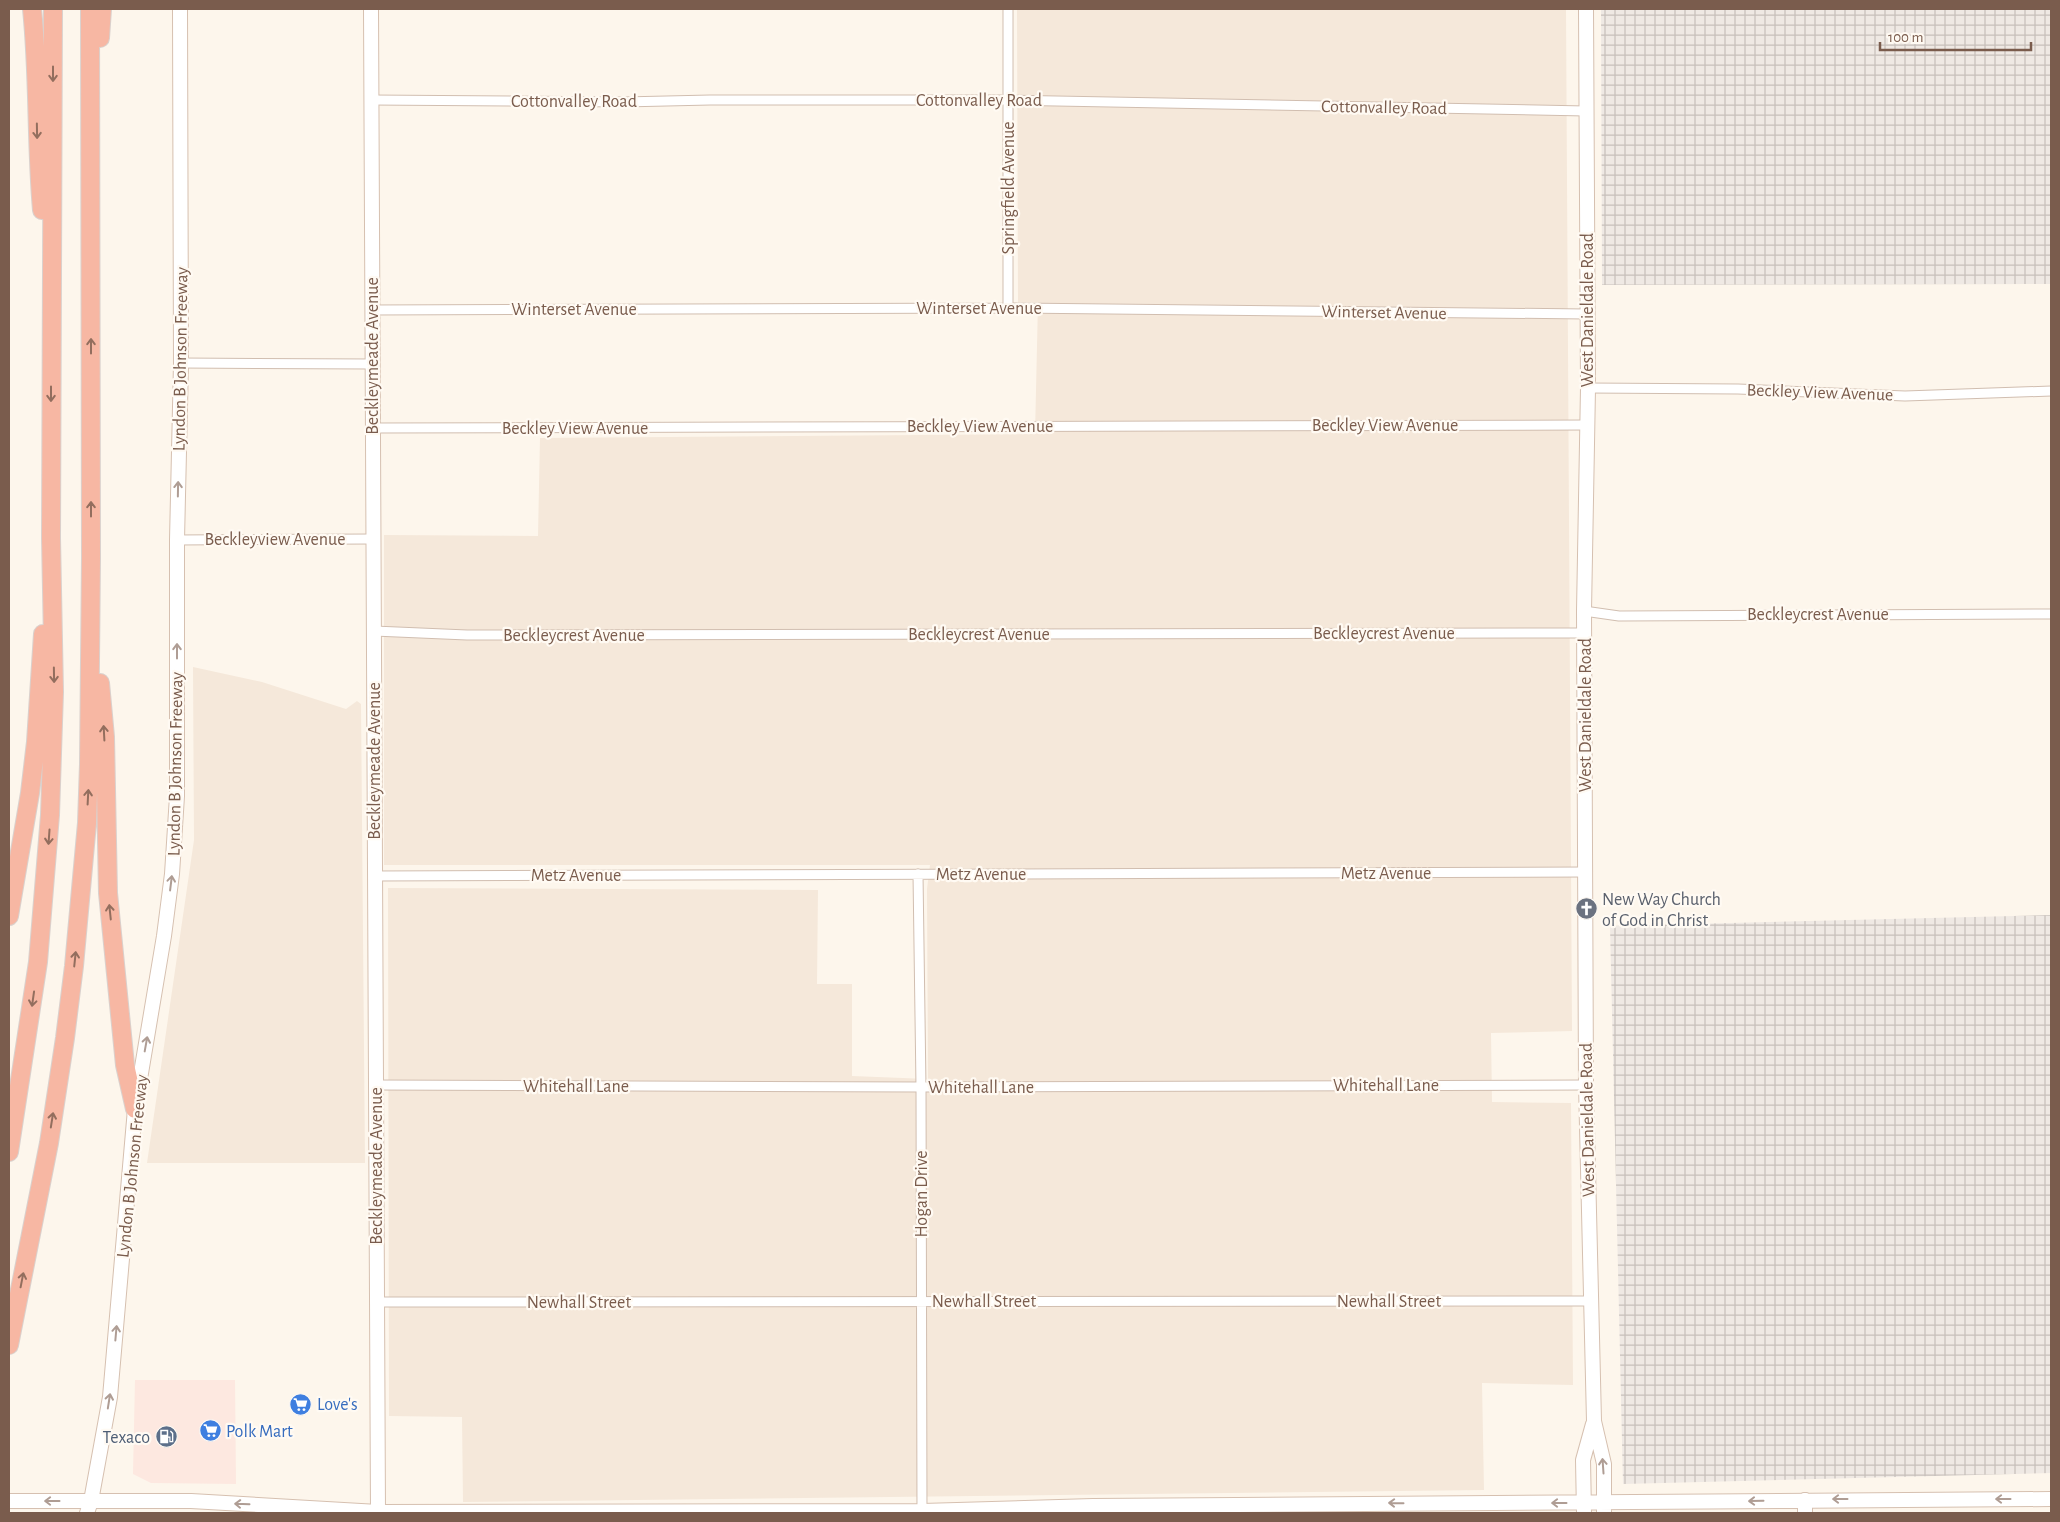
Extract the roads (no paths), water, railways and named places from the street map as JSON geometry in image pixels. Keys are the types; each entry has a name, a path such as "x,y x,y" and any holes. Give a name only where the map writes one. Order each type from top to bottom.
{"highway":[{"path":"9,1345 48,1143 65,1038 74,966 85,841 89,774 91,558 90,9"},
{"path":"90,163 102,9"},
{"path":"33,14 37,82 37,158 51,327"},
{"path":"9,1152 38,962 50,815 54,692 51,538 53,17"},
{"path":"9,916 23,843 36,742 39,676 51,538"},
{"path":"91,558 105,737 108,893 125,1065 135,1109"}],"main road":[{"name":"Lyndon B Johnson Freeway","path":"89,1507 110,1397 135,1109 164,936 172,874 177,796 177,540 181,363 180,9"},
{"name":"Beckleymeade Avenue","path":"371,9 378,1513"},
{"name":"West Danieldale Road","path":"1586,9 1586,314 1588,388 1584,611 1586,1085 1594,1420 1604,1464 1604,1508"},
{"name":"West Danieldale Road","path":"1584,1508 1583,1460 1594,1420"},
{"path":"11,1500 89,1507 191,1501 378,1513 1604,1508 1805,1506 2051,1499"}],"street":[{"name":"Springfield Avenue","path":"1008,9 1008,308"},
{"name":"Cottonvalley Road","path":"371,100 614,102 710,100 1008,100 1586,111"},
{"name":"Winterset Avenue","path":"372,310 1008,308 1586,314"},
{"path":"181,363 372,364"},
{"name":"Beckley View Avenue","path":"1588,388 1738,389 1905,396 2051,391"},
{"name":"Beckley View Avenue","path":"373,428 1587,425"},
{"name":"Beckleyview Avenue","path":"177,540 373,539"},
{"name":"Beckleycrest Avenue","path":"1584,611 1619,616 1719,614 2051,614"},
{"name":"Beckleycrest Avenue","path":"374,631 467,635 1584,633"},
{"name":"Metz Avenue","path":"375,876 1586,872"},
{"name":"Hogan Drive","path":"918,874 921,1087 922,1512"},
{"name":"Whitehall Lane","path":"376,1085 921,1087 1586,1085"},
{"name":"Newhall Street","path":"377,1302 921,1300 1591,1301"}],"place":[{"name":"New Way Church of God in Christ","path":"1586,909"},
{"name":"Love's","path":"301,1404"},
{"name":"Polk Mart","path":"210,1431"},
{"name":"Texaco","path":"166,1437"}]}
